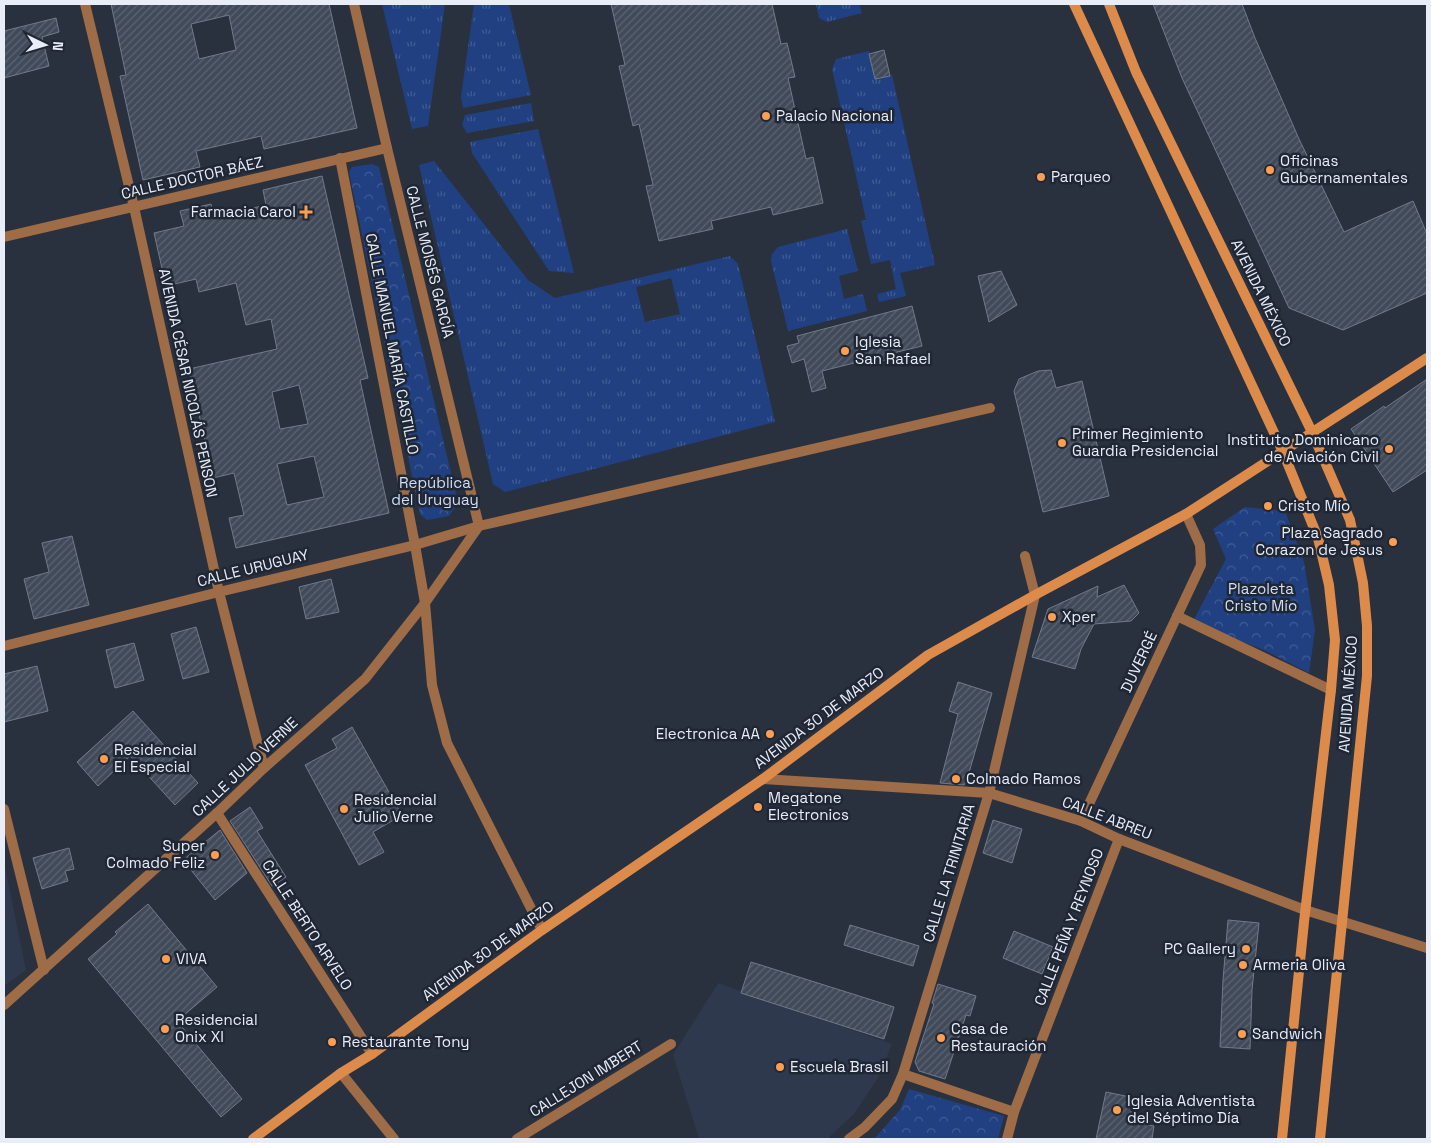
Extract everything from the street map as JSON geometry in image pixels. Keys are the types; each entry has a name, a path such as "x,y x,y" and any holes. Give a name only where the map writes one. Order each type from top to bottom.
{"main road":[{"name":"AVENIDA MÉXICO","path":"1074,4 1283,452 1318,538 1328,585 1335,640 1331,690 1305,910 1282,1139"},
{"name":"AVENIDA MÉXICO","path":"1108,4 1136,72 1312,432 1350,520 1363,583 1368,626 1368,676 1320,1139"},
{"name":"AVENIDA 30 DE MARZO","path":"253,1139 341,1073 372,1054 542,930 764,779 928,655 1034,595 1186,514 1312,432 1425,362"}],"street":[{"name":"AVENIDA CÉSAR NICOLÁS PENSON","path":"86,4 134,207 219,592 264,768"},
{"name":"CALLE MOISÉS GARCÍA","path":"354,4 479,526"},
{"name":"CALLE DOCTOR BÁEZ","path":"4,237 387,148"},
{"name":"CALLE MANUEL MARÍA CASTILLO","path":"340,158 416,544 425,603 432,685 447,743 542,930"},
{"name":"CALLE URUGUAY","path":"4,646 416,544 479,526 797,451 990,408"},
{"name":"DUVERGÉ","path":"1081,821 1201,565 1200,545 1186,514"},
{"name":"CALLE JULIO VERNE","path":"4,1005 264,768 365,679 425,603 479,526"},
{"path":"1025,556 1034,595"},
{"name":"CALLE LA TRINITARIA","path":"849,1139 892,1099 903,1074 989,793 1034,595"},
{"path":"1177,616 1331,690"},
{"name":"CALLE ABREU","path":"764,779 989,793 1081,821 1119,839 1305,910 1427,948"},
{"path":"4,809 44,970"},
{"name":"CALLE BERTO ARVELO","path":"217,812 372,1054"},
{"name":"CALLE PEÑA Y REYNOSO","path":"1007,1139 1014,1112 1119,839"},
{"name":"CALLEJON IMBERT","path":"517,1139 672,1044"},
{"path":"341,1073 394,1139"},
{"path":"903,1074 1014,1112"}],"shaded area":[{"path":"4,867 26,970 4,986"},
{"name":"Escuela Brasil","path":"718,983 892,1044 878,1078 854,1114 827,1139 699,1139 673,1055"}],"green space":[{"path":"382,4 445,4 428,126 412,129"},
{"path":"474,4 509,4 531,95 463,108 461,97"},
{"path":"816,4 859,4 862,13 827,22 819,18"},
{"path":"869,51 875,79 892,75 935,265 900,273 906,296 879,302 877,294 896,289 890,260 871,264 861,221 866,220 832,69 836,59"},
{"path":"531,103 534,121 467,133 462,125 465,115"},
{"path":"538,129 574,273 549,271 472,153 470,142"},
{"path":"434,161 528,280 555,298 730,256 738,264 775,422 505,492 493,484 419,165","holes":["671,278 680,314 645,322 636,287"]},
{"name":"República del Uruguay","path":"372,164 379,167 458,503 449,516 427,520 420,514 349,172 352,167"},
{"path":"847,229 858,271 839,276 844,299 863,294 867,311 788,331 771,261 772,254 778,247"},
{"name":"Plazoleta Cristo Mío","path":"1245,507 1285,511 1304,562 1315,630 1309,673 1264,650 1192,623 1226,559 1213,529"},
{"path":"909,1089 1004,1116 998,1139 874,1139 900,1110"}],"building":[{"path":"111,4 329,4 357,128 264,149 261,136 196,151 200,167 143,180 120,76 126,75","holes":["229,15 236,50 199,59 191,24"]},
{"name":"Palacio Nacional","path":"611,4 772,4 781,44 787,43 795,77 788,78 806,159 813,157 823,203 773,215 771,207 711,221 713,229 659,241 646,186 653,185 639,124 633,126 619,66 625,65"},
{"name":"Oficinas Gubernamentales","path":"1153,4 1242,4 1299,139 1344,232 1413,201 1427,234 1427,293 1343,330 1289,308 1182,78"},
{"path":"56,18 59,32 42,37 49,66 4,78 4,31"},
{"path":"884,50 890,76 875,79 869,54"},
{"path":"322,176 368,378 360,380 389,513 236,548 229,518 244,515 234,473 213,478 189,369 277,349 271,319 246,325 236,283 199,292 196,279 166,286 154,233 184,226 180,211 211,204 214,217 266,205 263,190","holes":["299,385 308,424 280,429 272,392","314,456 324,497 287,505 277,464"]},
{"path":"1001,271 1017,305 989,322 978,276"},
{"name":"Iglesia San Rafael","path":"912,306 922,346 885,355 886,360 868,365 866,360 822,371 826,388 812,392 804,359 792,363 787,346 799,343 797,336"},
{"name":"Primer Regimiento Guardia Presidencial","path":"1051,370 1056,388 1082,381 1109,496 1043,512 1014,391 1019,379 1038,371"},
{"name":"Instituto Dominicano de Aviación Civil","path":"1427,379 1427,470 1393,492 1351,429"},
{"path":"72,536 89,605 34,619 24,579 49,572 42,543"},
{"path":"331,579 339,612 306,619 299,587"},
{"path":"1124,585 1139,613 1131,621 1094,624 1081,649 1075,669 1032,657 1048,609 1098,586 1097,597"},
{"path":"196,627 209,672 183,679 171,634"},
{"path":"134,643 144,680 115,688 106,650"},
{"path":"37,666 48,711 4,722 4,674"},
{"path":"958,682 992,693 964,785 940,783 958,714 949,711"},
{"name":"Residencial El Especial","path":"133,711 198,783 175,805 130,756 98,786 77,762"},
{"path":"352,727 402,815 373,832 384,852 359,865 305,765 337,748 332,739"},
{"path":"250,807 263,828 257,831 286,877 272,886 230,821"},
{"path":"993,820 1022,829 1012,863 983,853"},
{"path":"220,830 247,873 215,900 183,860"},
{"path":"69,848 74,869 65,871 68,881 42,889 33,858"},
{"path":"148,904 217,987 177,1021 242,1099 221,1117 88,959 117,934 115,932"},
{"path":"1228,920 1259,923 1252,990 1250,1049 1220,1047"},
{"path":"850,925 919,946 913,966 844,945"},
{"path":"1014,931 1053,947 1042,974 1003,958"},
{"path":"751,962 894,1007 884,1039 741,993"},
{"path":"938,984 976,996 970,1016 966,1015 945,1079 919,1071 915,1062 934,1004 932,1003"},
{"name":"Iglesia Adventista del Séptimo Día","path":"1106,1092 1135,1098 1130,1122 1154,1126 1152,1139 1096,1139"}],"place":[{"name":"Palacio Nacional","path":"766,116"},
{"name":"Oficinas Gubernamentales","path":"1270,170"},
{"name":"Parqueo","path":"1041,177"},
{"name":"Farmacia Carol","path":"306,212"},
{"name":"Iglesia San Rafael","path":"845,351"},
{"name":"Primer Regimiento Guardia Presidencial","path":"1062,443"},
{"name":"Instituto Dominicano de Aviación Civil","path":"1389,449"},
{"name":"Cristo Mío","path":"1268,506"},
{"name":"Plaza Sagrado Corazon de Jesus","path":"1393,542"},
{"name":"Xper","path":"1052,617"},
{"name":"Electronica AA","path":"770,734"},
{"name":"Residencial El Especial","path":"104,759"},
{"name":"Colmado Ramos","path":"956,779"},
{"name":"Megatone Electronics","path":"758,807"},
{"name":"Residencial Julio Verne","path":"344,809"},
{"name":"Super Colmado Feliz","path":"215,855"},
{"name":"PC Gallery","path":"1246,949"},
{"name":"VIVA","path":"166,959"},
{"name":"Armeria Oliva","path":"1243,965"},
{"name":"Residencial Onix XI","path":"165,1029"},
{"name":"Sandwich","path":"1242,1034"},
{"name":"Casa de Restauración","path":"941,1038"},
{"name":"Restaurante Tony","path":"332,1042"},
{"name":"Escuela Brasil","path":"780,1067"},
{"name":"Iglesia Adventista del Séptimo Día","path":"1117,1110"}]}
